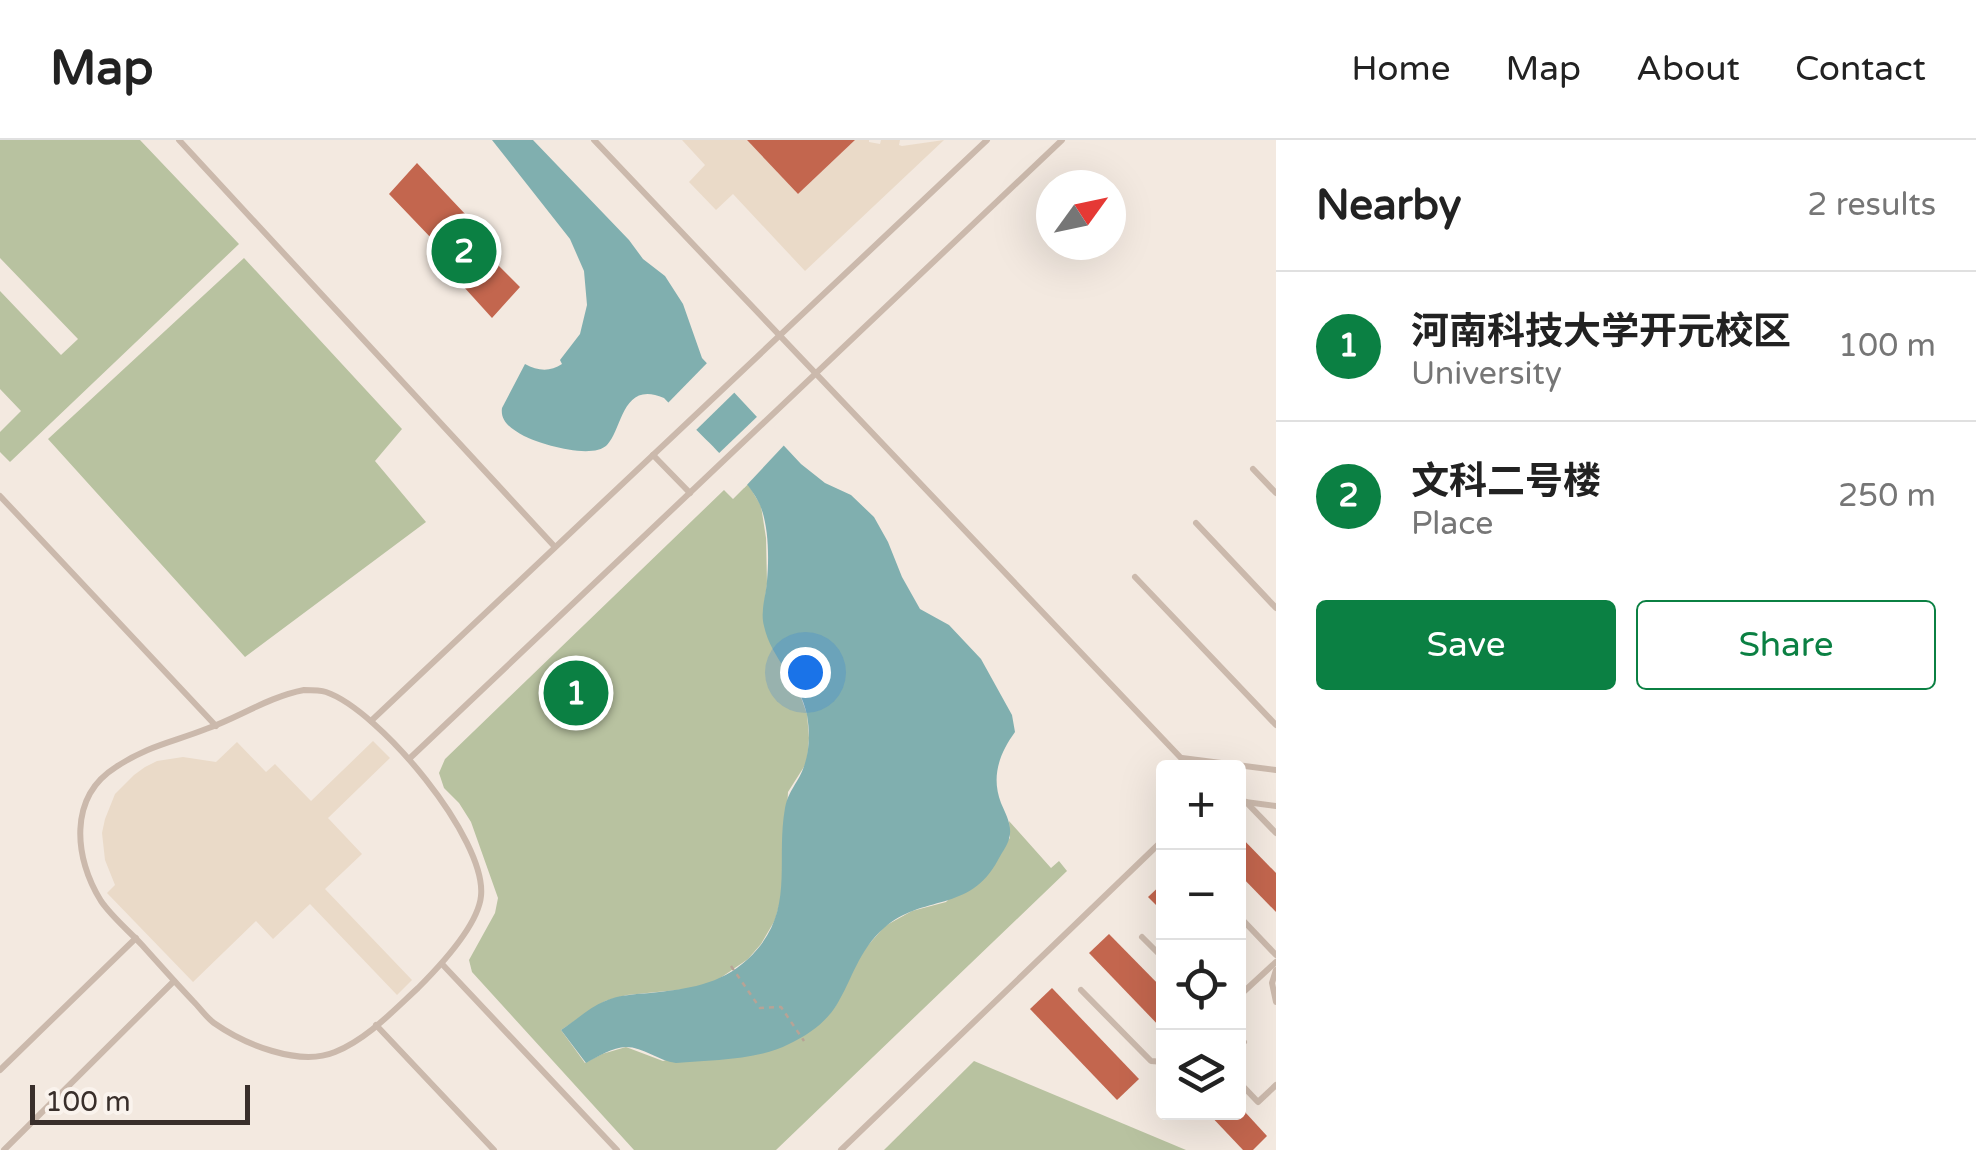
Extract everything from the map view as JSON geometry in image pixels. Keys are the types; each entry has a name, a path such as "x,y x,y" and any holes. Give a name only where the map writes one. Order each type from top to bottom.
{"lane":[{"path":"179,140 555,547"},
{"path":"594,140 1181,758 1276,770"},
{"path":"371,721 987,140"},
{"path":"410,759 1062,140"},
{"path":"653,455 690,494"},
{"path":"1254,469 1276,493"},
{"path":"0,496 216,726"},
{"path":"1196,522 1276,608"},
{"path":"1135,577 1276,725"},
{"path":"326,692 371,721 410,759 460,828 480,876 479,907 442,964 376,1026 330,1054 295,1058 256,1045 212,1022 102,901 85,865 79,826 84,802 112,769 168,741 216,726 280,694 326,692"},
{"path":"1246,802 1276,806"},
{"path":"1246,806 1276,833"},
{"path":"842,1150 1156,847"},
{"path":"1246,924 1276,958 1246,989"},
{"path":"1142,936 1156,950"},
{"path":"0,1070 136,938"},
{"path":"442,964 617,1150"},
{"path":"1276,970 1272,983 1276,1002"},
{"path":"4,1150 174,980"},
{"path":"1081,990 1151,1062 1156,1062"},
{"path":"376,1026 494,1150"},
{"path":"1246,1089 1258,1102 1276,1085"}],"path":[{"path":"731,966 760,1008 781,1006 804,1041"}],"green space":[{"path":"0,140 140,140 239,244 10,462 0,452 0,432 21,411 0,389 0,291 61,355 78,339 0,258"},
{"path":"244,258 402,429 375,461 426,522 245,657 48,439"},
{"path":"748,484 761,506 766,538 763,613 773,647 798,689 807,714 809,738 807,762 788,792 782,895 775,920 748,959 713,983 605,1001 561,1030 585,1063 626,1047 663,1061 835,1007 862,952 885,926 912,911 946,902 1010,838 1009,821 1051,868 1059,861 1067,871 776,1150 634,1150 472,972 469,960 495,913 498,898 471,822 444,788 439,773 445,759 724,490 733,499"},
{"path":"974,1061 1186,1150 884,1150"}],"shaded area":[{"path":"682,140 747,140 798,194 855,140 880,144 881,140 900,140 902,146 944,140 805,271 733,194 716,210 689,182 705,165"},
{"path":"373,741 390,758 328,818 362,854 325,889 412,980 397,995 310,904 273,939 256,921 193,982 107,893 115,885 105,860 105,819 115,794 145,767 183,757 216,762 237,742 266,772 275,764 311,801"}],"water":[{"path":"492,140 533,140 643,259 665,276 683,304 702,358 801,464 825,483 851,495 874,517 920,609 949,625 981,659 1012,715 1015,732 1001,757 997,775 1010,834 987,877 960,896 914,910 884,928 862,955 827,1018 803,1037 777,1049 734,1058 676,1063 626,1047 586,1063 561,1030 610,999 690,987 726,975 763,942 779,906 785,808 806,758 808,724 804,703 764,626 768,553 760,505 744,480 702,435 664,398 650,394 632,400 607,445 590,451 542,443 505,421 502,408 525,364 544,370 562,364 560,360 580,334 587,305 584,271 570,239"}],"pier":[{"path":"710,360 738,389 692,434 665,406"},
{"path":"761,413 788,441 744,488 715,457"}],"building":[{"path":"747,140 855,140 798,194"},
{"path":"417,163 466,215 495,262 520,287 492,318 463,286 433,240 389,194"},
{"path":"1246,842 1276,873 1276,912 1246,881"},
{"path":"1109,934 1156,982 1156,1023 1089,953"},
{"path":"1052,988 1139,1079 1117,1100 1030,1009"},
{"path":"1246,1113 1267,1136 1253,1150 1243,1150 1215,1120 1246,1120"}],"place":[{"name":"文科二号楼","path":"464,251"},
{"name":"河南科技大学开元校区","path":"576,693"}]}
